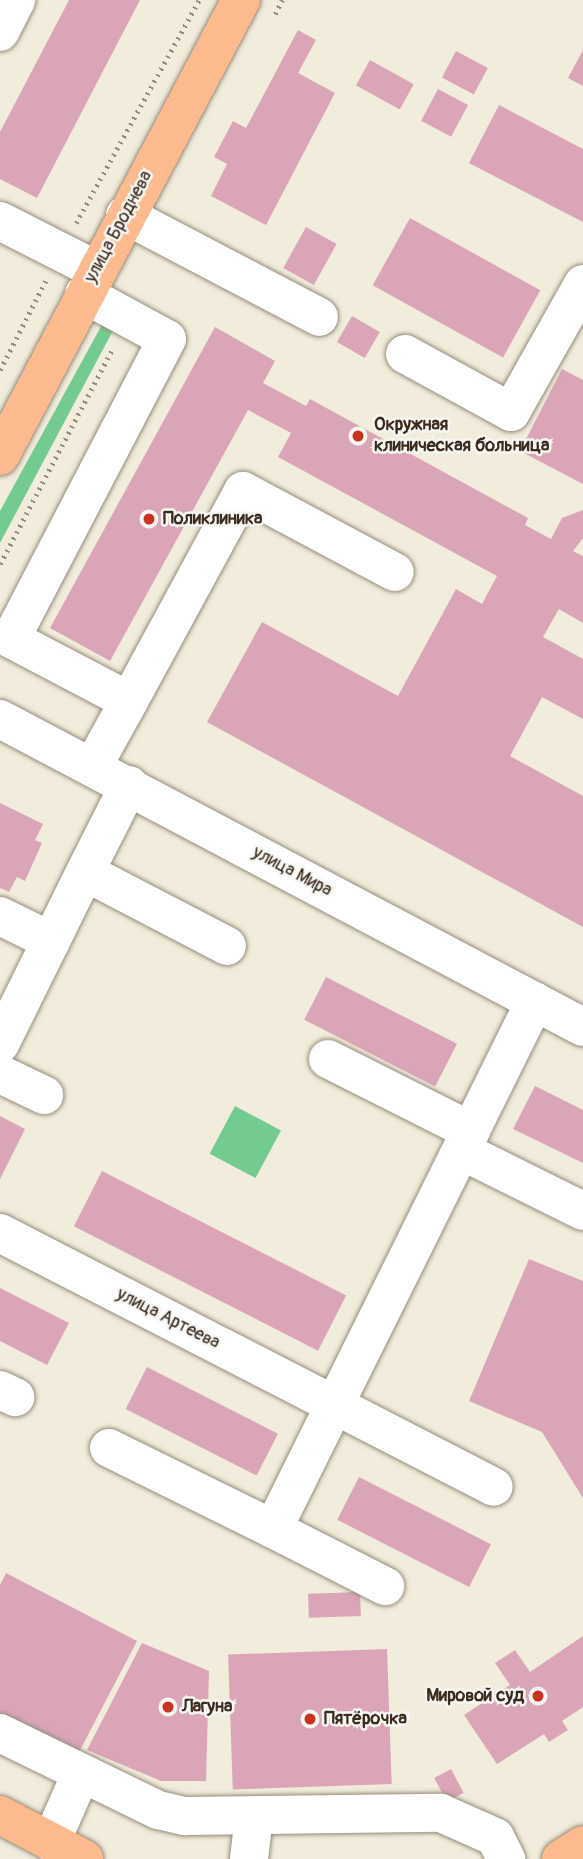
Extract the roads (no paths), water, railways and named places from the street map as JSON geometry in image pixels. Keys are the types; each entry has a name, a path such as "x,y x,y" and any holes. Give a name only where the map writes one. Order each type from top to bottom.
{"main road":[{"name":"улица Броднева","path":"0,456 241,0"},
{"path":"0,1815 68,1850"},
{"path":"561,1859 583,1845"}],"street":[{"path":"0,32 16,0"},
{"path":"125,215 319,317"},
{"path":"0,221 60,252 128,318 167,338 11,639 128,701"},
{"path":"405,354 511,412 583,284"},
{"path":"93,766 243,491 395,572"},
{"name":"улица Мира","path":"0,719 583,1027"},
{"path":"0,1044 129,785"},
{"path":"85,872 227,946"},
{"path":"0,916 51,942"},
{"path":"273,1529 536,1001"},
{"path":"328,1059 583,1211"},
{"path":"0,1074 44,1095"},
{"name":"улица Артеева","path":"0,1233 494,1488"},
{"path":"109,1448 385,1586"},
{"path":"0,1732 80,1776 158,1811 254,1815 441,1813 495,1838 506,1859"},
{"path":"68,1850 80,1776"},
{"path":"249,1859 254,1815"}],"place":[{"name":"Окружная клиническая больница","path":"358,436"},
{"name":"Поликлиника","path":"149,519"},
{"name":"Мировой суд","path":"538,1696"},
{"name":"Лагуна","path":"168,1707"},
{"name":"Пятёрочка","path":"310,1719"}]}
